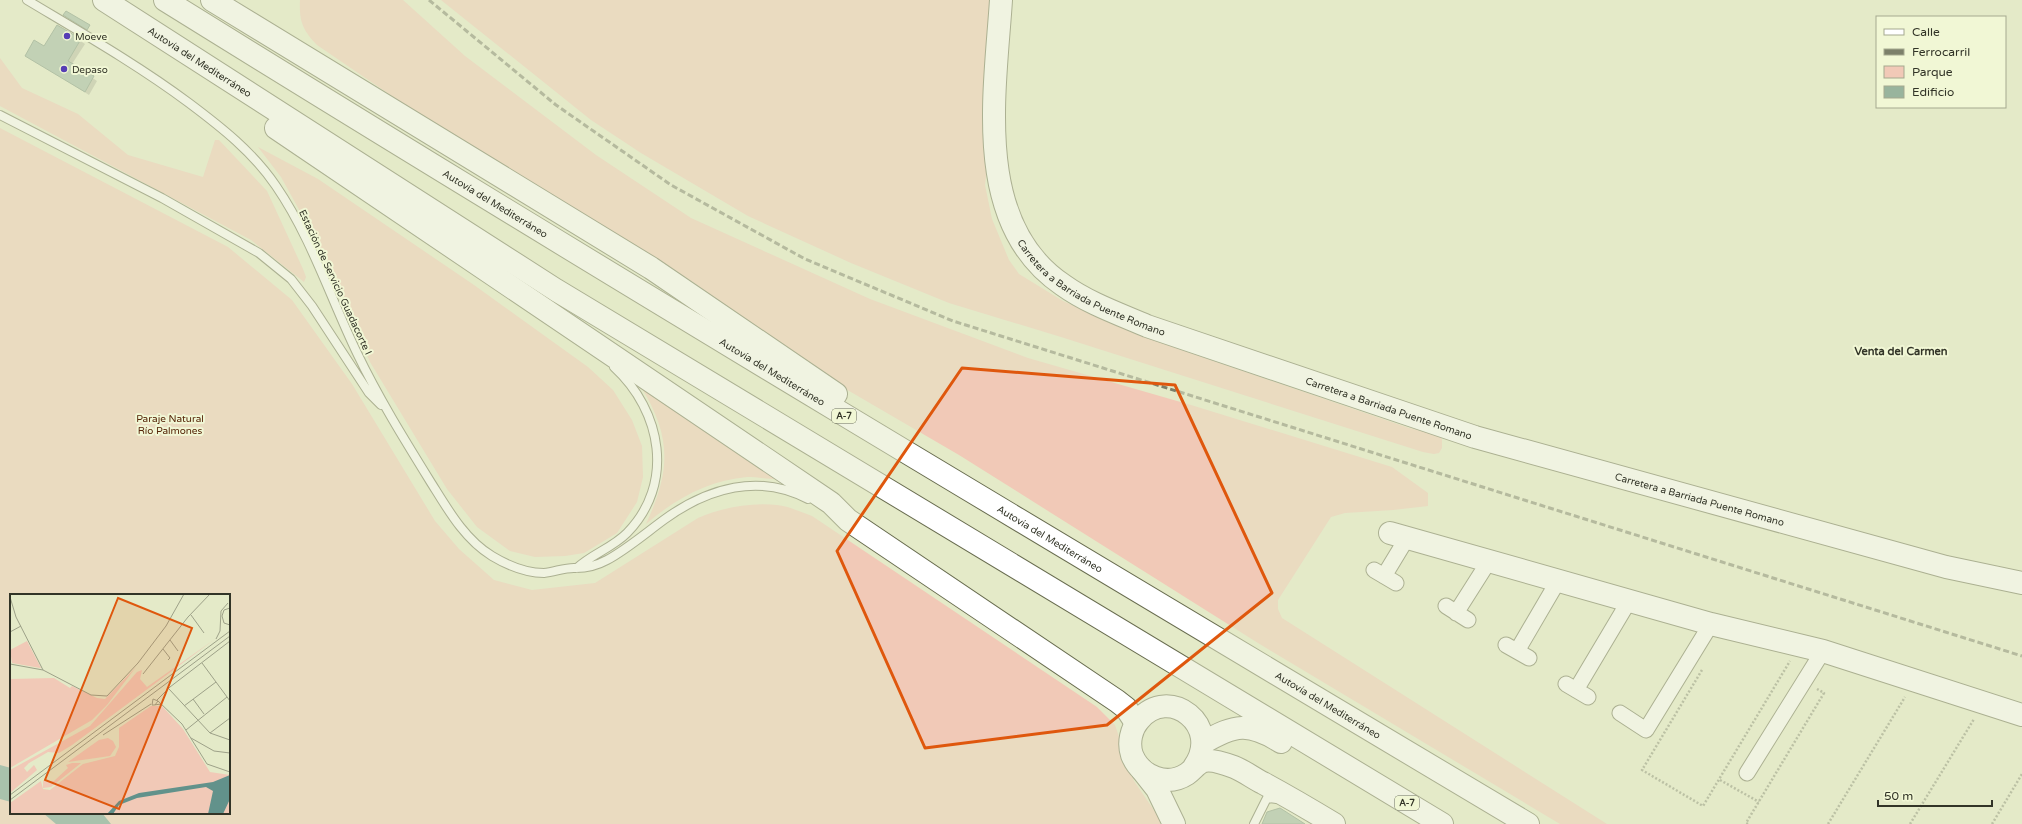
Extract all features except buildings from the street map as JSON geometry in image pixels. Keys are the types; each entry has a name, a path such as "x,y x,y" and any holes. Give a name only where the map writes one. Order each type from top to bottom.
{"main road":[{"name":"Autovía del Mediterráneo","path":"165,0 453,179 883,439 1528,824"},
{"path":"212,0 651,268 859,410 883,439"},
{"name":"Carretera a Barriada Puente Romano","path":"1001,0 995,113 995,146 1000,188 1003,201 1013,225 1025,247 1043,268 1062,285 1102,306 1147,326 1475,437 1946,567 2022,583"},
{"name":"Autovía del Mediterráneo","path":"110,4 556,290 1442,824"},
{"path":"110,4 135,34 831,504 848,520 1117,701 1126,708 1136,723"},
{"path":"1398,535 1711,624 1823,651 2022,715"},
{"path":"1171,707 1187,713 1196,722 1202,734 1203,743 1199,760 1180,781 1178,786 1180,817 1175,824 1170,818 1157,790 1140,768 1132,752 1130,744 1131,735 1136,723 1146,713 1154,709 1171,707"},
{"path":"1203,743 1230,729 1244,727 1263,731 1351,785 1372,782"},
{"path":"1140,768 1150,776 1163,780 1172,780 1191,770 1203,761 1209,760 1234,767 1334,824"}],"street":[{"path":"1385,576 1398,535"},
{"path":"1457,613 1489,561"},
{"path":"1517,651 1558,581"},
{"path":"1577,690 1629,601"},
{"path":"1620,713 1646,730 1711,624"},
{"path":"1747,773 1823,651"}],"lane":[{"name":"Estación de Servicio Guadacorte I","path":"28,0 161,82 234,138 257,162 275,185 295,218 357,354 376,387 386,410 453,516 478,545 492,556 528,571 543,573 577,568 584,570 609,560 689,503 726,489 765,485 792,491 848,520"},
{"name":"Estación de Servicio Guadacorte I","path":"0,115 162,198 259,254 290,279 299,290 320,318 369,393 386,410"},
{"path":"539,306 597,352 620,373 638,394 647,411 655,434 657,460 655,485 637,521 617,542 585,561 577,568"},
{"path":"1254,824 1267,798 1294,800"}],"path":[{"path":"1703,668 1642,770 1703,806 1720,780 1799,645"},
{"path":"1828,824 1914,681"},
{"path":"1748,824 1746,823 1824,693 1813,686"},
{"path":"1910,824 1983,703"},
{"path":"1992,824 2022,774"},
{"path":"1720,780 1759,802"}],"highlighted area":[{"path":"962,368 1175,385 1272,593 1107,725 925,748 837,551"}],"green space":[{"path":"300,0 403,0 465,56 596,155 691,218 870,299 1028,358 1191,405 1392,467 1428,493 1428,506 1345,513 1331,517 1278,600 1278,609 1282,618 1607,824 1560,824 1258,643 959,455 796,360 693,282 433,124 317,45 308,35 301,20"},
{"path":"441,0 993,0 988,160 985,185 992,219 1009,260 1019,274 1063,301 1147,338 1409,428 1437,435 1442,439 1442,448 1439,453 1434,454 1423,452 949,303 851,263 748,216 641,153 591,120"},
{"path":"0,58 22,88 78,114 128,155 203,177 215,140 219,140 267,191 303,269 306,277 304,282 251,240 0,106"},
{"name":"Paraje Natural Río Palmones","path":"0,128 228,247 292,300 352,384 435,521 459,549 494,580 532,590 595,583 698,518 707,514 757,504 777,505 794,509 812,516 1097,707 1115,725 1134,781 1160,819 1160,824 0,824"},
{"path":"258,147 318,179 474,285 588,367 613,390 632,420 642,446 643,477 637,502 617,533 584,553 565,556 535,557 510,551 477,527 447,489 370,362 307,224 281,177"},
{"path":"640,385 778,479 747,477 719,482 693,492 657,515 646,524 660,487 664,470 664,454 663,438 658,421"}],"water":[{"path":"0,765 10,768 10,802 0,799"},
{"path":"44,814 103,814 111,824 56,824"}],"railway":[{"path":"429,0 556,105 671,185 805,259 953,321 2022,656"}],"place":[{"name":"Moeve","path":"67,36"},
{"name":"Depaso","path":"64,69"}],"district":[{"name":"Venta del Carmen","path":"1901,351"}]}
